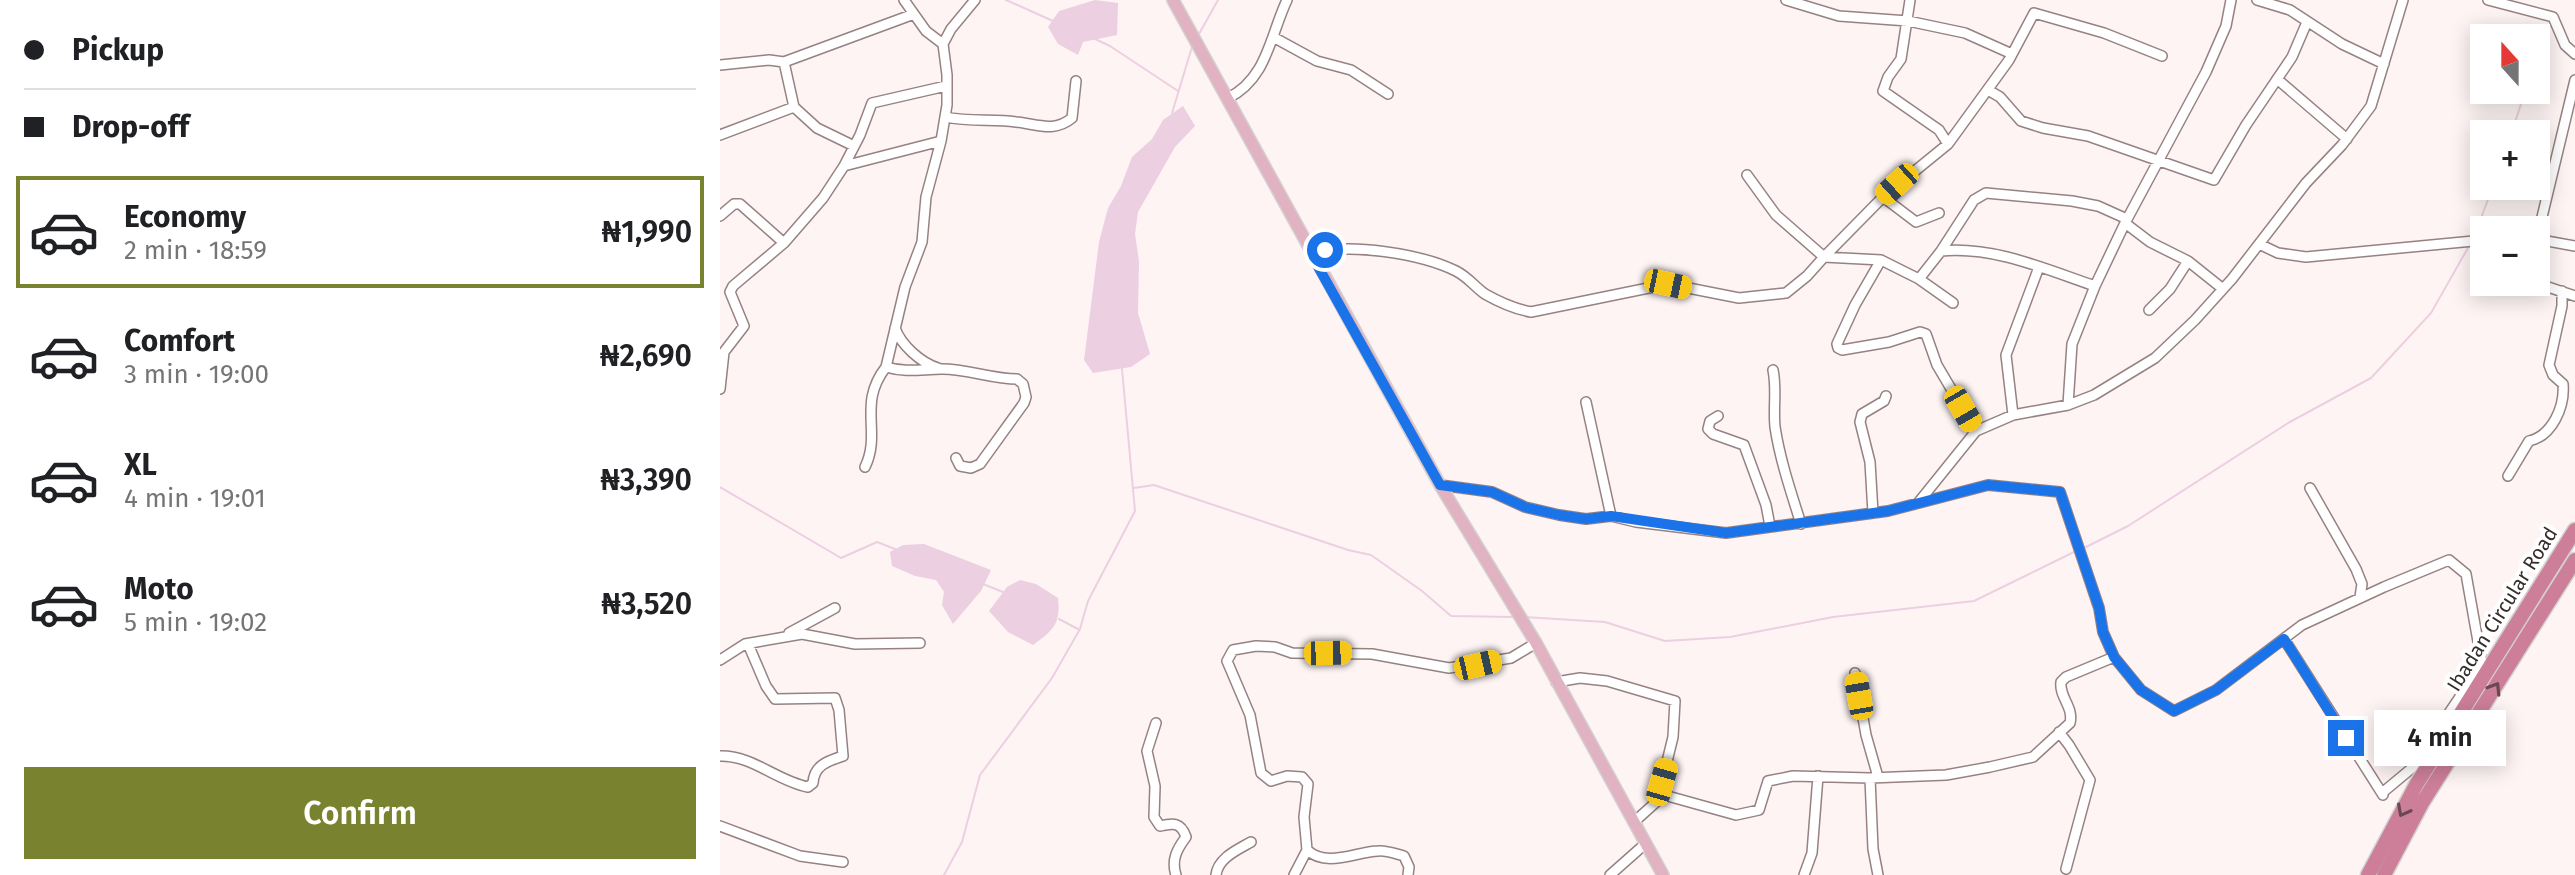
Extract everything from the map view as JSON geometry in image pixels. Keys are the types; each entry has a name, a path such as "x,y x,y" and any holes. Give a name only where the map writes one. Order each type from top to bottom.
{"highway":[{"name":"Ibadan Circular Road","path":"2368,875 2416,785 2575,530"},
{"name":"Ibadan Circular Road","path":"2384,875 2422,803 2575,560"}],"main road":[{"path":"1173,0 1440,485 1536,643 1663,875"}],"street":[{"path":"904,0 926,31 943,44"},
{"path":"865,467 873,444 870,433 871,397 886,367 908,276 922,242 926,197 941,141 946,86 943,44 975,0"},
{"path":"1228,98 1242,91 1259,71 1287,0"},
{"path":"1786,0 1839,16 1908,21 1965,33 2012,54"},
{"path":"1910,0 1901,59 1888,77 1883,91 1939,130 1948,144"},
{"path":"2068,405 2072,344 2095,286 2221,38 2231,0"},
{"path":"2257,0 2290,10 2342,44 2384,64"},
{"path":"1918,503 1976,431 2013,415 2068,405 2094,395 2155,358 2223,289 2371,106 2403,0"},
{"path":"2488,0 2553,17 2565,45 2575,54"},
{"path":"1311,254 1342,249 1421,257 1456,271 1486,295 1531,312 1668,284 1739,298 1786,293 1807,276 1883,197 1948,144 2023,38 2032,15 2036,13 2104,33 2162,56"},
{"path":"720,65 769,60 784,62 914,14"},
{"path":"1988,90 2000,97 2021,121 2088,136 2214,180 2296,48 2307,22"},
{"path":"1273,37 1317,61 1351,70 1388,94"},
{"path":"784,62 794,107 817,128 854,146"},
{"path":"2277,79 2347,139"},
{"path":"2543,216 2575,80"},
{"path":"945,117 1018,122 1037,127 1065,124 1072,118 1076,81"},
{"path":"720,389 724,352 744,326 730,292 738,279 768,259 823,198 844,166 868,110 876,100 946,86"},
{"path":"720,135 794,107"},
{"path":"844,166 941,141"},
{"path":"1747,175 1776,215 1824,257 1881,260 1919,279 1953,303"},
{"path":"1919,279 1974,200 1986,193 2098,206 2126,221 2150,242 2188,261 2223,289"},
{"path":"1883,197 1916,222 1939,213"},
{"path":"720,216 734,204 740,204 784,243"},
{"path":"2259,244 2278,253 2306,257 2470,241"},
{"path":"2550,241 2575,246"},
{"path":"1941,251 1983,251 2095,286"},
{"path":"1881,260 1855,305 1837,344 1838,348 1842,350 1889,342 1920,332 1926,334 1937,365 1976,431"},
{"path":"2149,310 2170,289 2188,261"},
{"path":"2013,415 2006,355 2039,267"},
{"path":"2550,287 2575,296"},
{"path":"2508,476 2529,441 2542,437 2549,430 2564,397 2563,384 2553,375 2549,365 2562,306 2562,291"},
{"path":"895,328 897,334 928,365 1017,379 1025,388 1024,403 980,464 967,468 960,466 956,458"},
{"path":"886,367 913,372 939,368"},
{"path":"1773,370 1775,425 1785,474 1801,524"},
{"path":"1873,513 1870,462 1860,422 1862,414 1869,407 1884,401 1886,396"},
{"path":"1586,402 1611,516"},
{"path":"1718,416 1710,421 1708,429 1713,434 1744,445 1766,505 1770,526"},
{"path":"1440,485 1492,492 1525,507 1559,515 1586,519 1611,516 1726,533 1873,513 1988,485 2060,492 2099,608 2103,632 2114,657 2141,690 2174,711 2216,690 2302,625 2449,560 2466,574 2482,664 2412,768 2382,794 2284,639"},
{"path":"2310,488 2356,569 2362,584 2360,597"},
{"path":"783,636 835,608"},
{"path":"720,660 748,644 802,634 855,644 920,643"},
{"path":"1294,875 1307,850 1304,817 1308,784 1302,777 1287,776 1271,781 1261,773 1250,715 1227,661 1233,650 1256,646 1275,647 1292,653 1372,654 1449,668 1511,658 1536,643"},
{"path":"720,756 740,758 773,775 808,787 813,783 819,766 843,756 835,698 775,699 748,644"},
{"path":"1664,795 1736,815 1759,810 1768,781 1793,776 1874,778 1946,775 2033,757 2070,723 2072,717 2060,688 2061,682 2114,657"},
{"path":"1855,673 1874,778 1873,849 1878,875"},
{"path":"1556,682 1580,678 1607,681 1675,701 1673,737 1662,782 1664,795"},
{"path":"1156,723 1147,751 1155,786 1154,817 1160,826 1179,825 1186,837 1174,857 1176,875"},
{"path":"2059,732 2090,780 2066,869"},
{"path":"1804,875 1812,853 1818,776"},
{"path":"1634,822 1664,795"},
{"path":"720,826 800,856 843,862"},
{"path":"1216,875 1217,865 1251,842"},
{"path":"1610,875 1645,844"},
{"path":"1307,850 1311,854 1342,859 1380,850 1404,856 1409,867 1408,875"}],"shaded area":[{"path":"1095,0 1118,3 1117,35 1083,42 1078,55 1058,44 1048,27 1059,11"},
{"path":"1183,106 1195,126 1175,147 1138,212 1135,234 1139,261 1138,313 1150,354 1131,367 1093,373 1084,360 1099,242 1108,208 1132,157 1152,139 1163,120"},
{"path":"924,544 991,570 981,591 953,624 942,605 944,592 936,580 915,576 892,566 890,552 903,545"},
{"path":"1020,580 1036,584 1058,598 1057,621 1033,645 1008,632 989,611 1007,587"}],"waterway":[{"path":"1006,0 1053,21"},
{"path":"1199,34 1218,0"},
{"path":"1095,39 1178,91"},
{"path":"1172,113 1192,47"},
{"path":"2516,120 2521,104"},
{"path":"2482,216 2488,200"},
{"path":"2082,549 2128,526 2288,423 2371,378 2431,313 2469,246"},
{"path":"944,875 962,842 980,775 1052,678 1080,629 1088,601 1135,511 1122,369"},
{"path":"1134,488 1154,485 1371,555 1451,616 1513,617"},
{"path":"720,487 841,558 877,542 895,549"},
{"path":"1524,617 1605,622 1665,641 1730,637 1833,617 1974,601 2076,551"},
{"path":"983,584 1003,592"},
{"path":"1059,619 1078,629"}],"route":[{"path":"1325,250 1311,254 1440,485 1492,492 1525,507 1559,515 1586,519 1611,516 1726,533 1888,511 1988,485 2060,492 2099,608 2103,632 2114,657 2141,690 2174,711 2216,690 2284,639 2346,738"}]}
